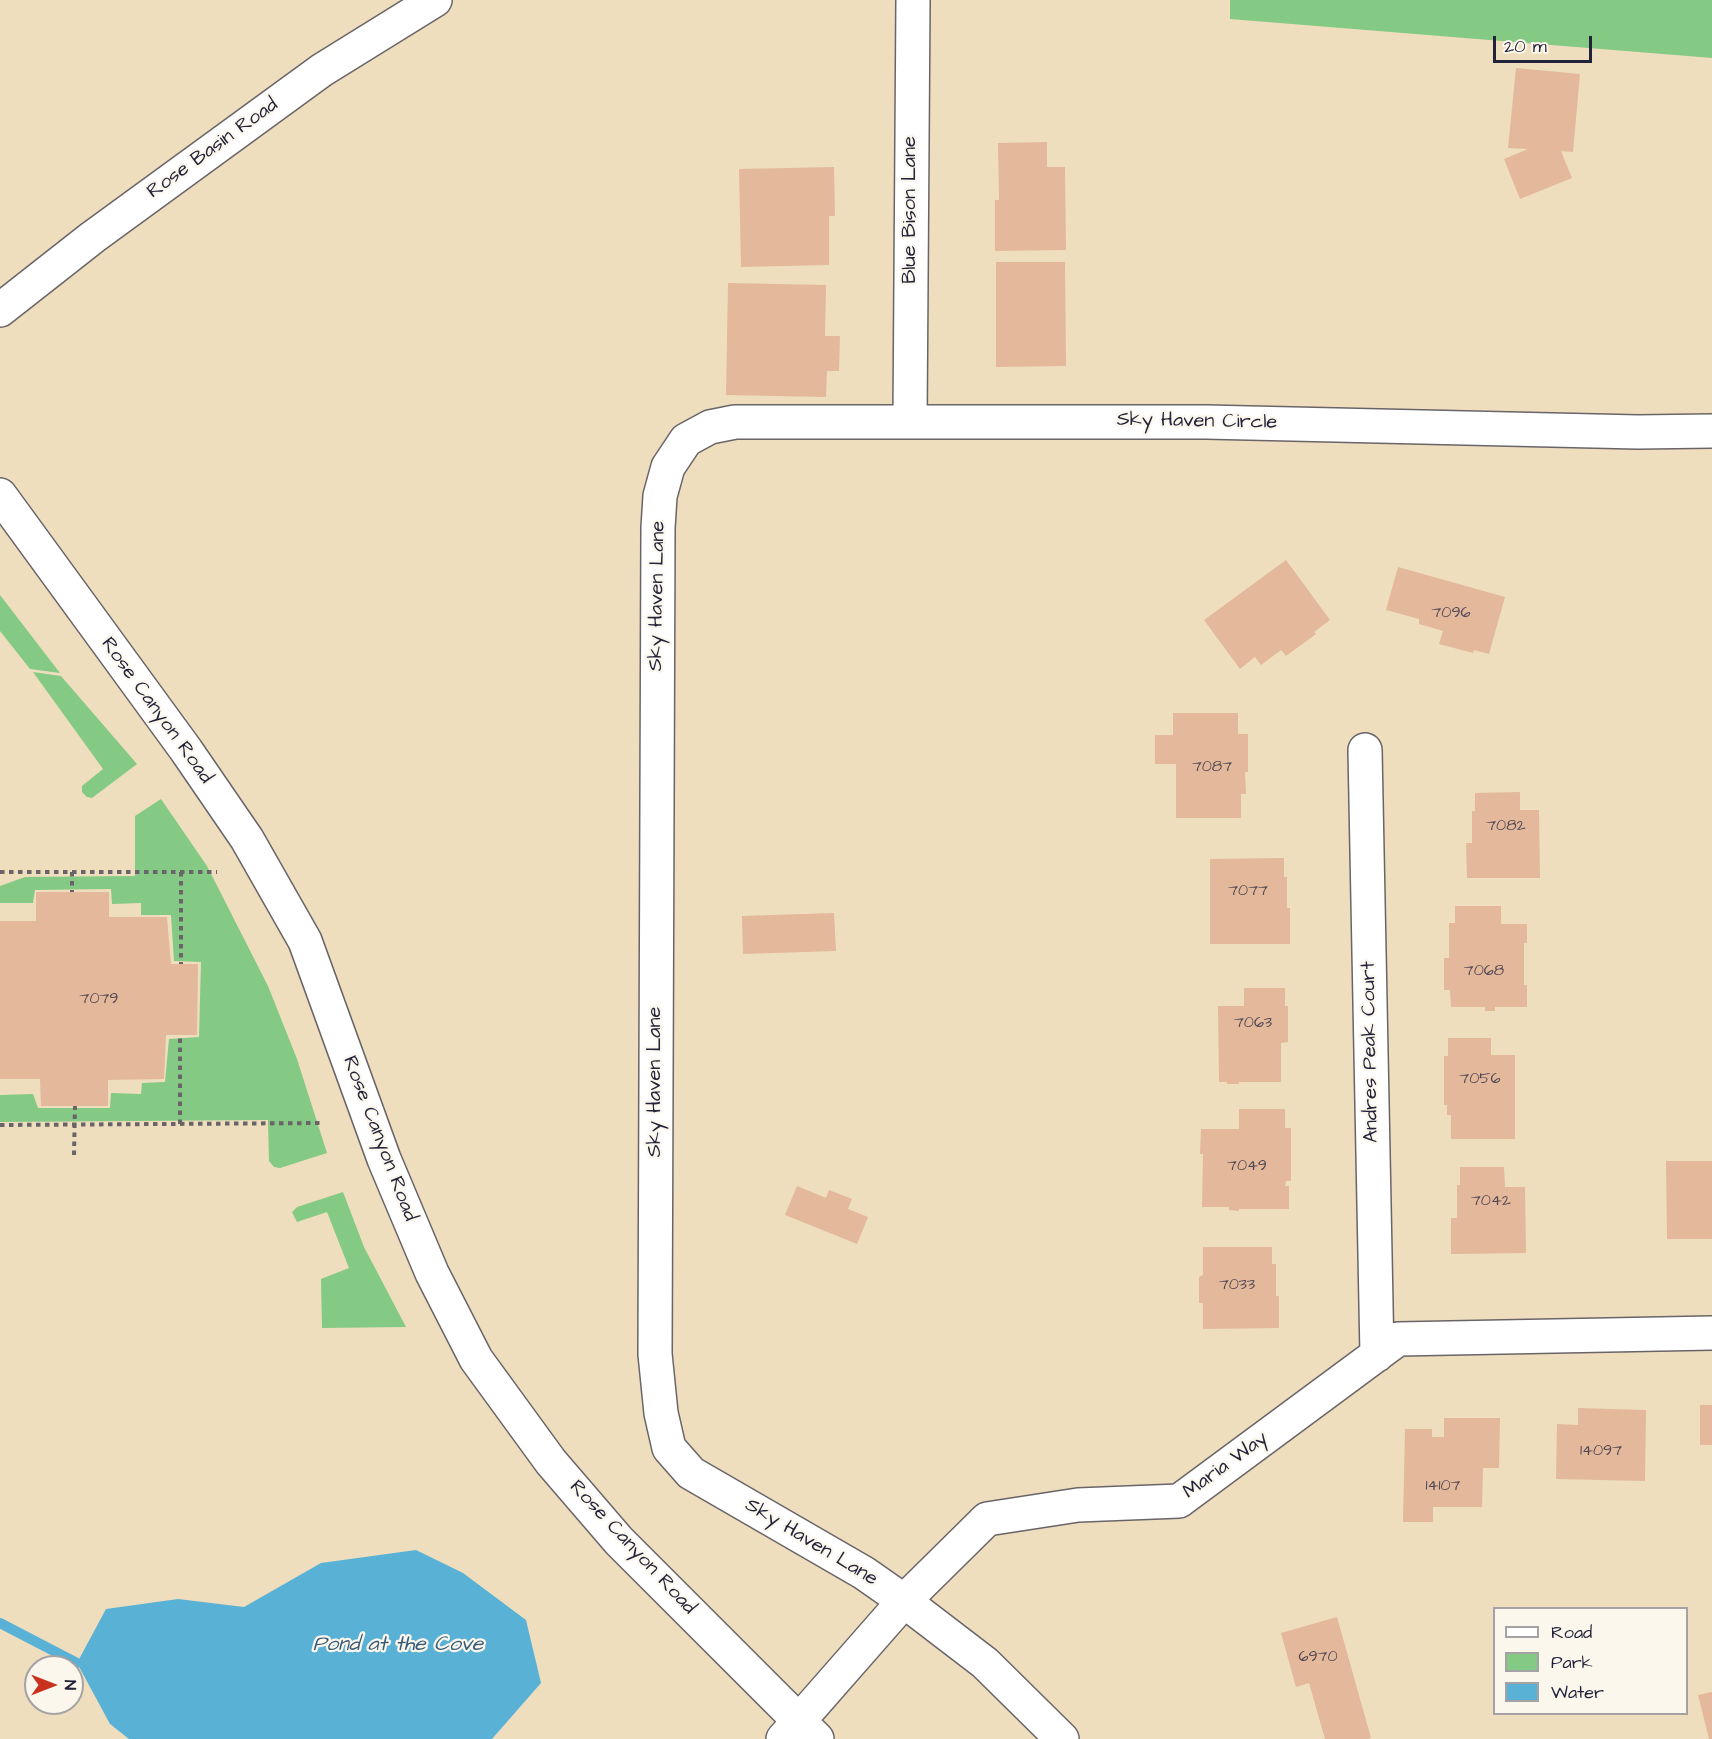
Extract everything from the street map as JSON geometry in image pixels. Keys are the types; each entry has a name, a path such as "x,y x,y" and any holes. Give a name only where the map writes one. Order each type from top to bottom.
{"street":[{"name":"Rose Basin Road","path":"0,310 102,230 322,70 435,0"},
{"name":"Blue Bison Lane","path":"910,420 913,0"},
{"name":"Sky Haven Circle","path":"686,440 710,427 735,422 910,420 1206,422 1638,432 1712,431"},
{"name":"Sky Haven Lane","path":"686,440 668,467 660,495 658,528 655,1354 661,1413 669,1448 691,1473 864,1573 904,1601 985,1663 1062,1739"},
{"name":"Rose Canyon Road","path":"0,495 186,750 247,839 305,941 384,1159 432,1273 476,1359 551,1462 619,1541 800,1733"},
{"name":"Andres Peak Court","path":"1365,750 1377,1355"},
{"name":"Maria Way","path":"800,1733 904,1601 987,1519 1078,1505 1179,1501 1398,1339 1712,1333"}],"path":[{"path":"0,872 217,872"},
{"path":"72,872 72,892"},
{"path":"181,872 181,964"},
{"path":"180,1035 180,1124"},
{"path":"74,1155 75,1106"},
{"path":"0,1125 322,1123"}],"green space":[{"path":"1230,0 1712,0 1712,58 1230,19"},
{"path":"0,595 60,673 30,669 0,631"},
{"path":"33,672 61,676 137,764 92,798 82,792 82,786 103,769"},
{"path":"161,799 207,866 268,986 297,1059 327,1153 280,1168 274,1167 269,1161 268,1120 0,1122 0,1095 33,1094 38,1108 110,1108 111,1093 141,1094 142,1083 165,1082 169,1039 199,1037 201,962 174,961 171,915 141,915 141,903 112,904 111,889 35,890 33,903 0,903 0,886 25,877 135,876 135,816"},
{"path":"343,1192 364,1247 406,1327 322,1328 321,1279 349,1268 327,1212 297,1222 292,1212 297,1207"}],"water":[{"name":"Pond at the Cove","path":"416,1550 463,1573 526,1620 541,1683 492,1739 129,1739 110,1724 84,1676 84,1655 81,1655 106,1609 178,1599 244,1607 321,1563"}],"building":[{"path":"1516,68 1580,74 1573,152 1561,151 1572,178 1520,199 1504,159 1528,149 1508,148"},
{"path":"1047,142 1047,167 1065,167 1066,250 995,251 995,200 999,200 998,143"},
{"path":"834,167 835,216 829,216 829,265 741,267 739,169"},
{"path":"996,262 1065,262 1066,366 996,367"},
{"path":"728,283 826,285 825,336 840,336 839,371 827,371 826,397 726,395"},
{"path":"1286,560 1330,620 1314,632 1316,634 1286,656 1281,650 1261,665 1255,657 1240,669 1204,620"},
{"path":"1398,567 1505,597 1489,654 1474,650 1473,653 1439,644 1443,631 1419,624 1419,619 1386,610"},
{"path":"1173,713 1238,713 1238,734 1248,734 1248,772 1245,772 1246,794 1241,794 1241,818 1176,818 1176,764 1155,764 1155,735 1173,735"},
{"path":"1520,792 1520,810 1539,810 1540,878 1467,878 1466,843 1472,843 1472,811 1475,811 1475,793"},
{"path":"1284,858 1284,877 1287,877 1287,908 1290,908 1290,944 1210,944 1210,859"},
{"path":"36,892 109,892 109,917 167,917 171,964 198,964 197,1035 166,1035 164,1079 108,1080 108,1106 41,1106 40,1079 0,1079 0,921 36,921"},
{"path":"1455,906 1501,906 1501,924 1527,924 1527,943 1524,943 1524,985 1527,985 1527,1007 1495,1007 1495,1011 1485,1011 1485,1007 1451,1007 1450,990 1444,990 1444,958 1449,958 1449,923 1455,923"},
{"path":"834,913 836,951 743,954 742,916"},
{"path":"1244,988 1285,988 1285,1006 1288,1006 1288,1042 1281,1043 1281,1082 1227,1084 1227,1082 1219,1082 1218,1006 1244,1006"},
{"path":"1448,1038 1491,1038 1491,1055 1515,1055 1515,1139 1451,1139 1451,1115 1447,1115 1447,1105 1444,1105 1444,1056 1448,1056"},
{"path":"1239,1109 1285,1109 1285,1128 1291,1128 1291,1181 1286,1181 1285,1186 1289,1186 1289,1209 1239,1209 1239,1211 1229,1210 1229,1207 1202,1207 1201,1129 1239,1129"},
{"path":"1666,1161 1712,1161 1712,1239 1667,1239"},
{"path":"1460,1167 1504,1167 1505,1187 1525,1187 1526,1253 1451,1254 1451,1218 1457,1218 1457,1185 1460,1185"},
{"path":"797,1186 826,1198 829,1190 852,1199 848,1209 868,1217 857,1244 785,1215"},
{"path":"1203,1247 1272,1247 1272,1264 1276,1264 1276,1296 1279,1296 1279,1328 1203,1329 1203,1303 1199,1303 1199,1277 1203,1275"},
{"path":"1700,1405 1712,1405 1712,1445 1700,1445"},
{"path":"1578,1408 1646,1410 1645,1481 1556,1479 1557,1424 1578,1425"},
{"path":"1444,1418 1500,1418 1499,1468 1483,1468 1482,1507 1433,1507 1433,1522 1403,1522 1405,1429 1432,1429 1432,1437 1444,1437"},
{"path":"1337,1617 1371,1738 1368,1739 1325,1739 1309,1683 1296,1687 1281,1633"},
{"path":"1712,1692 1712,1739 1709,1739 1698,1695"}],"waterway":[{"path":"0,1623 62,1655"}]}
